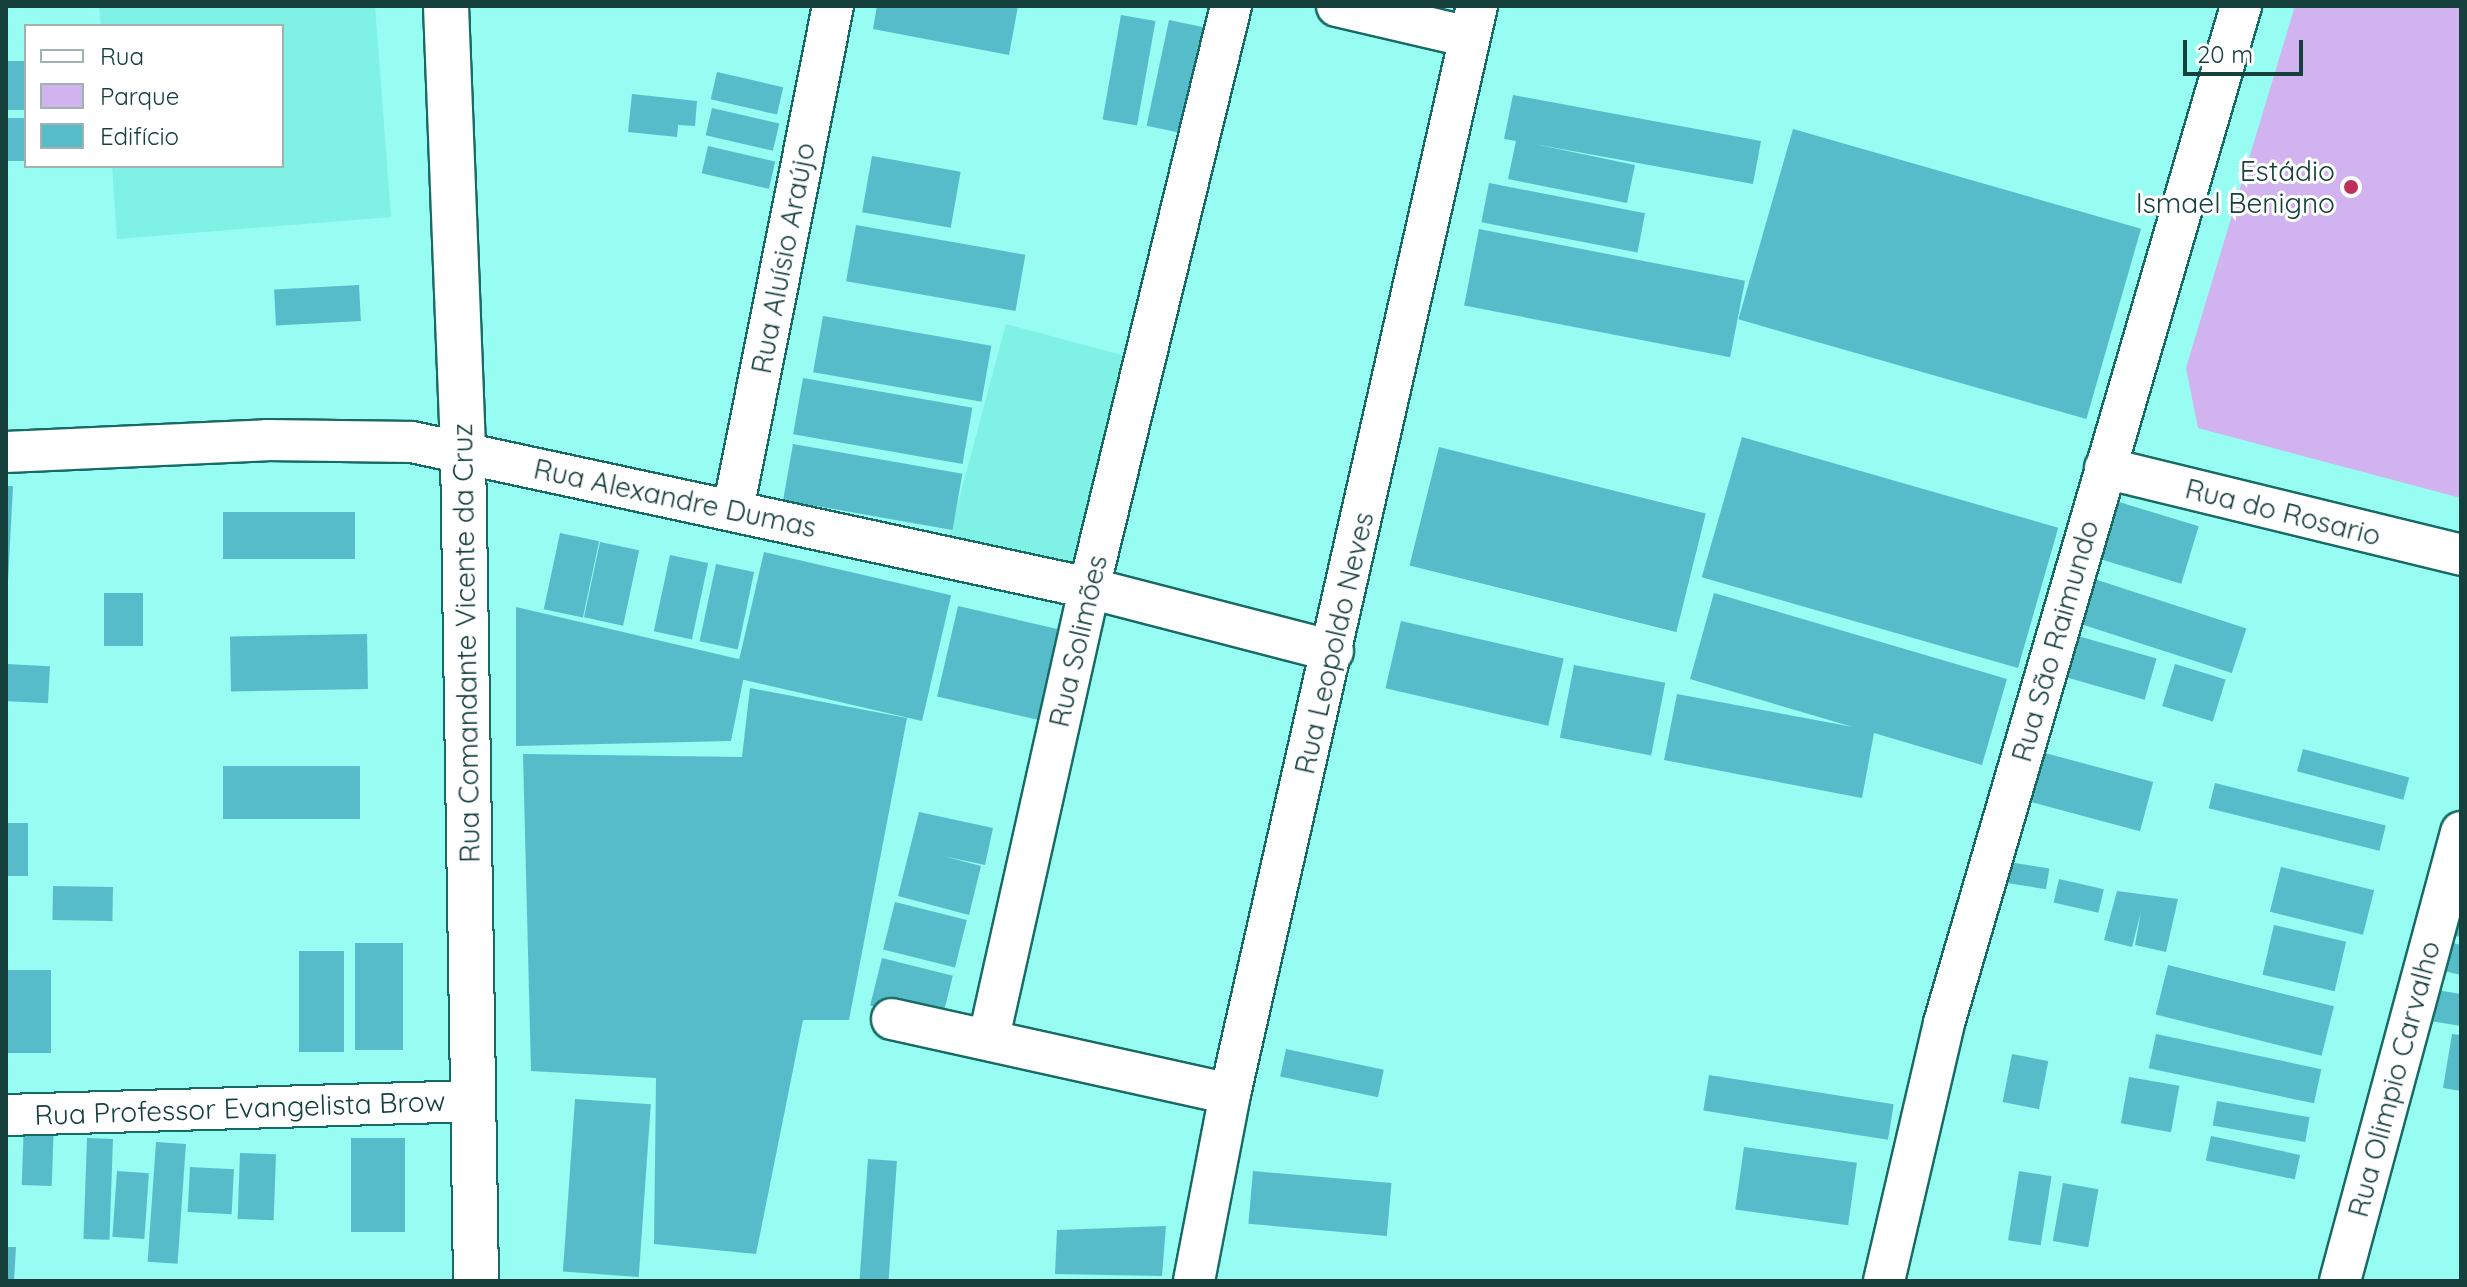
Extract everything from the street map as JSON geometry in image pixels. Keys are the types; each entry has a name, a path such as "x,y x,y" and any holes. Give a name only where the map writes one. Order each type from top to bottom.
{"street":[{"name":"Rua Comandante Vicente da Cruz","path":"446,6 463,452 476,1281"},
{"name":"Rua Aluísio Araújo","path":"733,510 833,6"},
{"name":"Rua Solimões","path":"989,1037 1089,588 1231,6"},
{"path":"1337,6 1473,21"},
{"name":"Rua São Raimundo","path":"1884,1281 1944,1023 2241,6"},
{"name":"Rua Leopoldo Neves","path":"1194,1281 1230,1094 1333,651 1473,21"},
{"name":"Rua Alexandre Dumas","path":"6,452 267,440 412,442 1089,588 1333,651"},
{"name":"Rua do Rosario","path":"2105,468 2461,555"},
{"name":"Rua Olimpio Carvalho","path":"2340,1281 2461,832"},
{"path":"892,1019 989,1037 1230,1094"},
{"name":"Rua Professor Evangelista Brow","path":"6,1115 473,1101"}],"shaded area":[{"path":"99,6 375,6 391,217 117,239 112,168 284,168 284,24 101,24"},
{"path":"1006,324 1141,360 1085,572 949,536"}],"green space":[{"name":"Estádio Ismael Benigno","path":"2295,6 2461,6 2461,498 2198,428 2186,368"}],"building":[{"path":"877,6 1018,6 1009,55 873,29"},
{"path":"1121,15 1155,21 1137,125 1103,119"},
{"path":"1169,20 1207,28 1185,134 1147,126"},
{"path":"6,61 24,61 24,110 6,110"},
{"path":"717,72 783,87 777,115 711,99"},
{"path":"632,94 697,101 695,126 678,125 677,137 628,132"},
{"path":"1513,95 1761,141 1753,184 1534,144 1635,165 1627,203 1508,179 1516,141 1504,139"},
{"path":"712,108 779,124 773,151 706,135"},
{"path":"6,118 24,118 24,161 6,161"},
{"path":"1793,129 2141,229 2086,419 1738,319"},
{"path":"708,146 775,162 769,189 702,173"},
{"path":"872,156 961,172 951,228 862,212"},
{"path":"1489,183 1645,213 1637,253 1481,222"},
{"path":"856,225 1025,255 1015,311 846,281"},
{"path":"1479,229 1745,281 1730,357 1464,306"},
{"path":"359,285 361,321 276,325 274,289"},
{"path":"823,316 991,346 982,402 813,372"},
{"path":"803,378 972,408 962,464 793,434"},
{"path":"1742,437 2058,528 2018,668 1702,577"},
{"path":"793,444 962,474 952,530 783,500"},
{"path":"1439,447 1706,514 1676,632 1409,565"},
{"path":"6,486 13,486 8,582 6,582"},
{"path":"2106,498 2199,526 2181,584 2088,555"},
{"path":"223,512 355,512 355,559 223,559"},
{"path":"560,533 599,541 583,618 544,609"},
{"path":"600,542 639,550 623,626 584,617"},
{"path":"764,552 951,595 922,721 735,678"},
{"path":"670,555 708,563 692,639 654,631"},
{"path":"716,564 754,572 738,649 700,641"},
{"path":"2079,574 2246,628 2232,673 2064,619"},
{"path":"104,593 143,593 143,646 104,646"},
{"path":"1714,593 2007,679 1982,765 1874,733 1862,798 1664,760 1677,694 1853,727 1690,679"},
{"path":"958,606 1066,631 1045,722 937,697"},
{"path":"516,607 747,661 731,741 516,746"},
{"path":"1401,621 1564,659 1548,726 1385,688"},
{"path":"367,634 368,689 231,691 230,636"},
{"path":"2071,634 2157,659 2145,700 2059,675"},
{"path":"6,664 50,666 48,703 6,701"},
{"path":"2175,664 2226,679 2213,722 2162,706"},
{"path":"1574,665 1665,683 1651,755 1560,738"},
{"path":"750,688 907,718 849,1020 803,1020 756,1254 654,1244 656,1078 531,1071 523,754 742,757"},
{"path":"2303,749 2409,777 2403,800 2297,771"},
{"path":"2045,753 2153,782 2140,831 2032,802"},
{"path":"223,766 360,766 360,819 223,819"},
{"path":"2215,783 2386,826 2379,851 2209,808"},
{"path":"919,812 993,828 985,865 943,856 981,866 969,915 898,896"},
{"path":"6,823 28,823 28,876 6,876"},
{"path":"1996,860 2049,868 2046,889 1993,881"},
{"path":"2281,867 2374,890 2363,935 2270,912"},
{"path":"2059,879 2104,889 2098,913 2054,902"},
{"path":"53,886 113,887 112,921 52,920"},
{"path":"2117,891 2178,899 2166,952 2135,945 2141,912 2132,947 2104,940"},
{"path":"895,902 967,920 955,967 883,950"},
{"path":"2461,907 2461,937 2442,934"},
{"path":"2274,925 2346,942 2335,991 2263,975"},
{"path":"2434,938 2461,945 2461,975 2427,967"},
{"path":"355,943 403,943 403,1050 355,1050"},
{"path":"299,951 344,951 344,1052 299,1052"},
{"path":"882,958 953,976 941,1023 870,1006"},
{"path":"2168,965 2334,1006 2322,1056 2156,1014"},
{"path":"6,970 51,970 51,1053 6,1053"},
{"path":"2424,988 2461,994 2461,1026 2418,1019"},
{"path":"2156,1034 2321,1069 2314,1103 2149,1068"},
{"path":"2452,1034 2461,1035 2461,1091 2443,1088"},
{"path":"1286,1049 1384,1070 1378,1097 1280,1076"},
{"path":"2012,1054 2048,1061 2039,1109 2003,1102"},
{"path":"1709,1075 1894,1104 1888,1140 1703,1111"},
{"path":"2129,1077 2179,1086 2171,1132 2121,1123"},
{"path":"575,1099 651,1104 639,1277 563,1272"},
{"path":"2217,1101 2310,1117 2305,1142 2213,1126"},
{"path":"24,1120 54,1121 52,1186 22,1185"},
{"path":"2211,1136 2300,1155 2295,1179 2206,1160"},
{"path":"87,1138 113,1139 109,1240 83,1239"},
{"path":"351,1138 405,1138 405,1232 351,1232"},
{"path":"156,1142 186,1144 178,1264 148,1262"},
{"path":"1744,1147 1857,1163 1848,1225 1735,1209"},
{"path":"240,1153 276,1154 274,1220 238,1219"},
{"path":"868,1159 897,1161 889,1281 859,1281"},
{"path":"190,1167 234,1169 232,1214 188,1212"},
{"path":"117,1171 149,1173 144,1239 112,1237"},
{"path":"1253,1171 1391,1183 1387,1236 1248,1224"},
{"path":"2019,1171 2052,1176 2041,1245 2008,1240"},
{"path":"2063,1183 2098,1189 2088,1247 2053,1241"},
{"path":"1166,1226 1162,1276 1055,1274 1057,1230"},
{"path":"6,1247 16,1247 14,1281 6,1281"}],"place":[{"name":"Estádio Ismael Benigno","path":"2351,187"}]}
